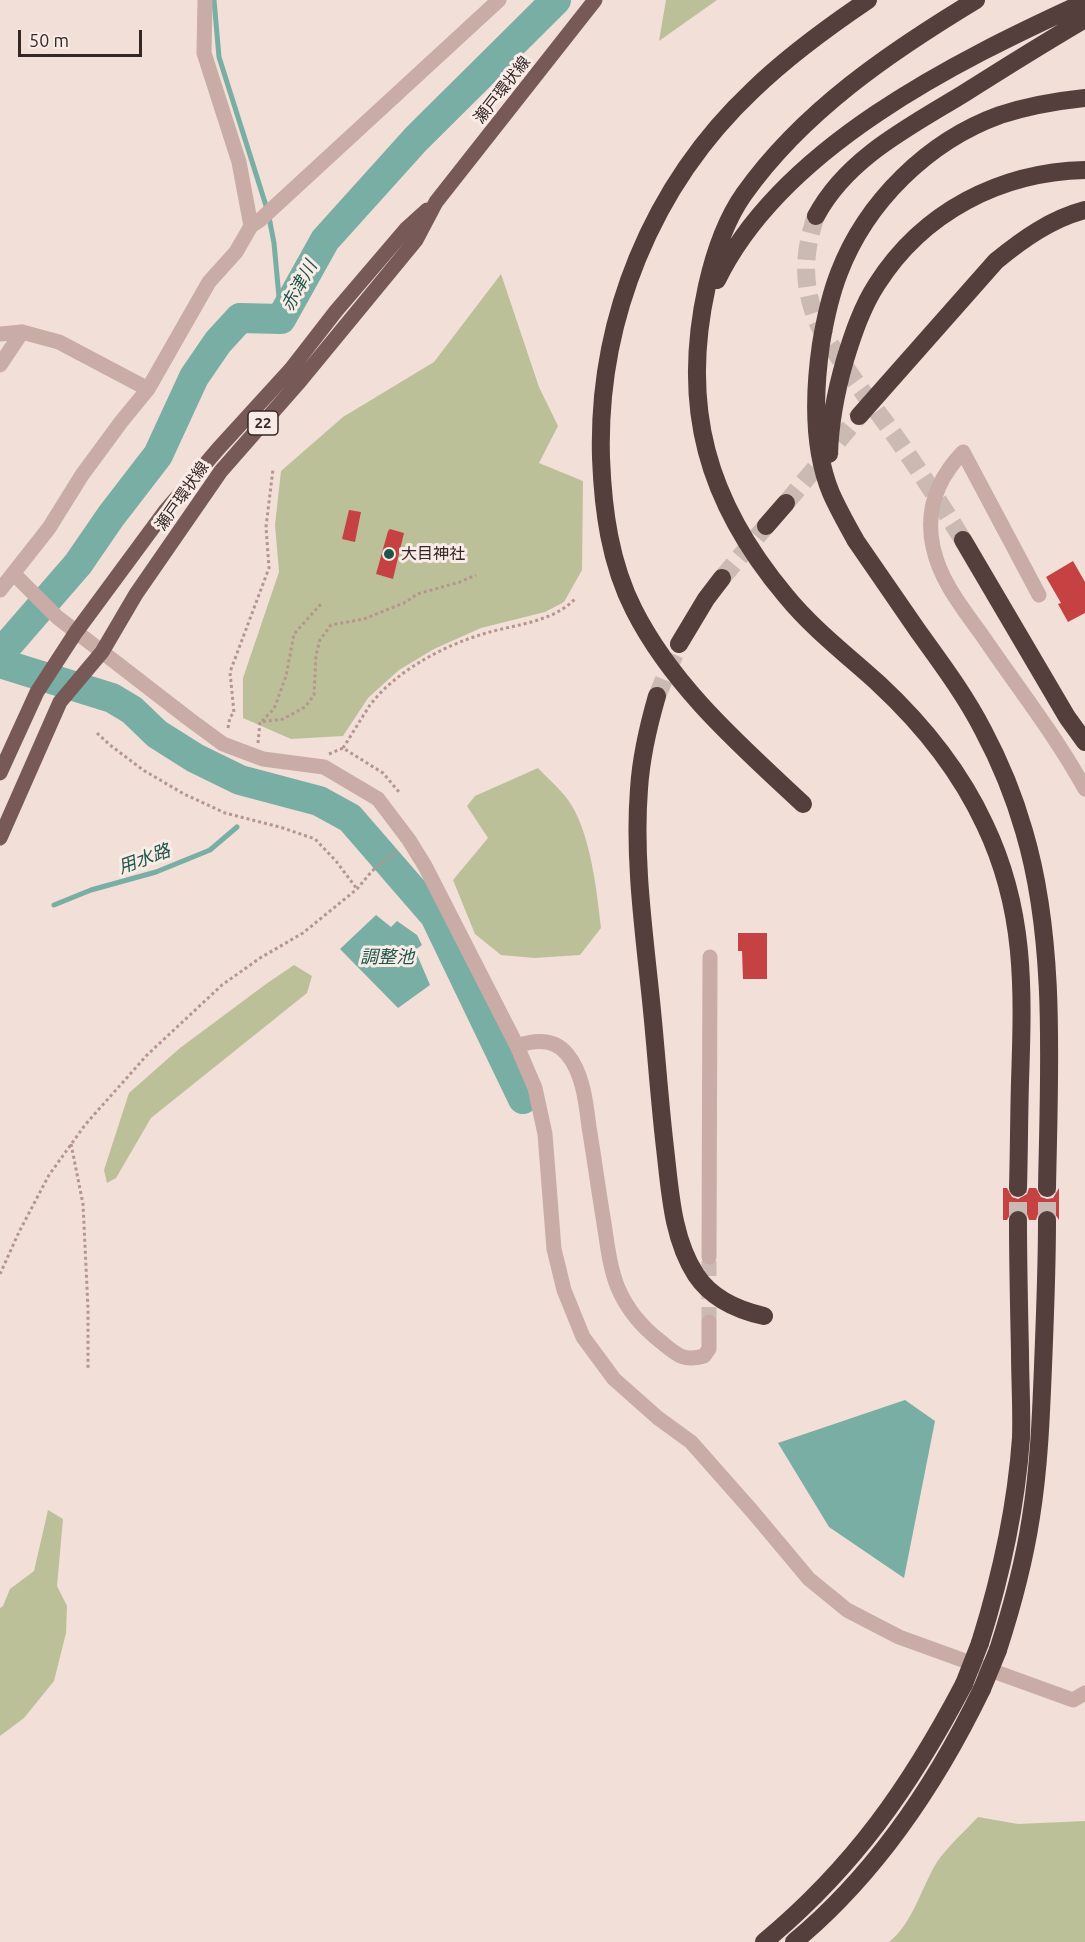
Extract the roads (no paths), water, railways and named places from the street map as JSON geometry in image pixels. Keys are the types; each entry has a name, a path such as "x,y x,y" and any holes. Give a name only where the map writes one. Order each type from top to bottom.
{"highway":[{"path":"803,804 710,716 665,659 633,609 622,582 608,532 602,471 602,402 609,351 624,295 650,230 673,188 706,142 752,91 808,43 868,0"},
{"path":"976,0 886,59 830,101 803,125 741,198 729,220 710,273 699,332 696,369 699,417 711,467 732,515 748,542 785,595 805,618 882,687 940,750 971,797 998,855 1015,915 1022,973 1018,1188"},
{"path":"699,332 717,280 742,237 761,213 815,160 865,123 959,64 1085,2"},
{"path":"816,216 837,183 868,155 920,120 1085,19"},
{"path":"1047,1188 1049,1047 1044,942 1034,868 1025,832 1000,764 964,697 856,541 843,518 825,474 820,453 816,406 824,326 838,274 849,249 878,204 898,182 945,143 971,128 1030,107 1085,98"},
{"path":"843,518 831,474 832,413 849,347 866,303 890,265 918,236 968,199 1014,180 1040,173 1085,170"},
{"path":"859,416 996,261 1021,241 1048,224 1085,210"},
{"path":"766,526 786,502"},
{"path":"963,540 1067,717 1085,742"},
{"path":"679,644 706,599 722,578"},
{"path":"657,696 642,757 638,827 643,911 669,1187 680,1239 695,1274 705,1287 732,1306 764,1316"},
{"path":"764,1942 814,1897 867,1838 916,1771 964,1684 980,1643 1004,1559 1018,1473 1021,1406 1018,1220"},
{"path":"794,1942 856,1881 906,1820 950,1751 982,1689 998,1650 1012,1608 1023,1561 1036,1477 1042,1394 1047,1220"}],"main road":[{"name":"瀬戸環状線","path":"0,773 37,692 76,632 166,510 218,448 291,369 336,311 406,229 436,202 595,0"},
{"name":"瀬戸環状線","path":"0,838 60,702 102,652 136,594 221,471 300,381 416,240 436,202"}],"street":[{"path":"205,0 204,53 256,223"},
{"path":"0,590 49,528 82,475 148,389 209,282 236,252 256,223 499,0"},
{"path":"0,334 22,332 59,342 148,389"},
{"path":"0,365 22,332"},
{"path":"1039,595 963,452 950,466 934,498 930,529 937,562 957,599 1051,735 1085,789"},
{"path":"14,574 57,617 223,744 257,757 324,767 378,799 409,840 425,866 517,1046 535,1088 545,1134 554,1249 564,1290 583,1337 614,1379 658,1418 691,1442 809,1579 847,1611 899,1637 1079,1696"},
{"path":"709,1257 710,957"},
{"path":"517,1046 530,1041 548,1042 559,1046 578,1072 585,1099 609,1258 618,1288 631,1311 646,1330 681,1357 693,1359 704,1356 709,1349 709,1322"}],"water":[{"name":"調整池","path":"376,915 391,927 397,921 417,935 422,945 415,950 430,985 398,1008 340,949"},
{"path":"905,1400 935,1421 904,1578 829,1527 778,1443"}],"waterway":[{"path":"214,0 219,57 268,212 274,243 281,319"},
{"name":"赤津川","path":"0,654 78,564 158,455 194,377 218,342 240,318 281,319 325,240 416,139 556,0"},
{"path":"0,663 112,698 132,710 157,734 195,758 240,780 319,801 350,818 435,916 523,1099"},
{"name":"用水路","path":"54,905 91,890 156,872 210,850 237,827"}],"tunnel":[{"path":"816,216 809,239 806,274 817,321 963,540"},
{"path":"786,503 859,416"},
{"path":"722,578 766,526"},
{"path":"657,696 679,644"},
{"path":"1018,1188 1018,1220"},
{"path":"1047,1188 1047,1220"},
{"path":"709,1257 709,1322"}],"place":[{"name":"大目神社","path":"389,554"}]}
